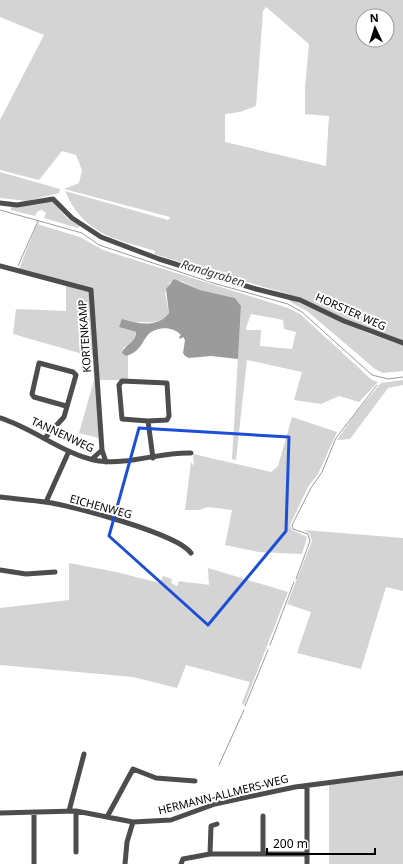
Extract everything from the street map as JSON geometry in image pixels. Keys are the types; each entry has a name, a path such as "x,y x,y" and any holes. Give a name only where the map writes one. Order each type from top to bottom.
{"street":[{"name":"HORSTER WEG","path":"0,203 16,205 53,199 72,218 101,237 159,259 256,289 300,300 371,332 403,343"},
{"name":"KORTENKAMP","path":"0,266 91,290 102,450 106,462"},
{"path":"46,438 64,417 76,374 39,363 32,394 34,397 66,406"},
{"path":"122,381 167,383 170,416 167,420 148,421 122,419 119,385 122,381"},
{"name":"TANNENWEG","path":"0,418 16,423 69,451 92,460 106,462 191,453"},
{"path":"148,421 153,458"},
{"path":"92,460 102,450"},
{"path":"46,502 69,451"},
{"name":"EICHENWEG","path":"0,497 46,502 142,527 177,543 188,549 191,553"},
{"path":"0,570 26,574 55,572"},
{"path":"69,811 84,754"},
{"path":"107,817 133,769 156,778 195,781"},
{"name":"HERMANN-ALLMERS-WEG","path":"0,813 69,811 133,822 171,820 215,804 307,786 403,773"},
{"path":"307,786 307,864"},
{"path":"34,812 34,864"},
{"path":"76,812 76,852"},
{"path":"263,816 263,854"},
{"path":"125,864 127,842 133,822"},
{"path":"210,854 211,826 217,824"},
{"path":"182,864 183,859 210,854 307,854"}],"highlighted area":[{"path":"139,428 289,437 286,531 208,625 109,536"}],"shaded area":[{"path":"0,0 403,0 403,342 345,320 301,298 154,254 155,251 102,233 81,217 65,191 168,220 170,217 64,189 79,183 82,170 76,155 62,151 39,180 0,170 0,120 44,35 0,17","holes":["266,7 309,44 305,87 305,114 329,116 326,166 225,142 225,114 240,112 256,106 263,11"]},
{"path":"0,172 60,189 59,193 27,201 0,198"},
{"path":"52,201 68,219 80,226 78,228 44,218 46,213 42,210 38,211 35,216 11,210 11,207"},
{"path":"37,224 80,237 103,250 288,308 300,314 372,380 378,382 359,402 339,396 321,404 294,400 302,372 247,360 236,460 232,459 241,306 235,298 200,290 181,281 170,282 165,293 169,313 165,317 156,322 137,322 119,327 136,332 134,341 123,348 126,356 128,355 128,380 96,380 99,438 79,433 94,380 93,357 13,334 16,309 66,311 66,284 84,291 91,287 19,269","holes":["251,314 283,320 284,329 296,332 292,349 260,346 261,330 246,330"]},
{"path":"174,279 200,290 235,298 241,306 238,359 211,356 189,358 183,353 185,340 183,337 180,339 179,337 181,335 178,332 167,328 151,332 139,348 132,354 126,356 122,353 125,347 136,336 136,332 119,327 122,319 147,324 154,323 164,318 169,313 166,289"},
{"path":"290,299 370,334 403,345 403,371 383,373 375,369 307,311 289,301"},
{"path":"403,380 403,385 388,388 350,439 337,440 358,410 381,383"},
{"path":"292,417 337,432 318,474 308,487 290,525 292,530 307,537 302,554 259,552 225,545 232,510 208,507 199,510 185,510 191,462 194,466 193,454 271,472 278,466"},
{"path":"304,530 403,538 403,591 386,587 361,669 297,653 311,612 287,604 312,541 310,534"},
{"path":"69,563 116,572 160,583 163,576 172,579 171,583 177,586 179,581 209,585 208,568 288,592 244,705 242,703 250,682 186,665 177,688 133,677 0,665 0,608 69,600"},
{"path":"403,776 403,864 329,864 329,785"}],"waterway":[{"name":"Randgraben","path":"0,210 82,233 99,245 213,283 288,304 302,312 372,375 388,379 403,377"},
{"path":"18,266 38,221"},
{"path":"296,579 310,541 308,534 293,529 292,525 311,488 322,472 336,438 377,385"},
{"path":"270,645 294,582"},
{"path":"245,706 268,650"},
{"path":"219,765 244,710"}]}
